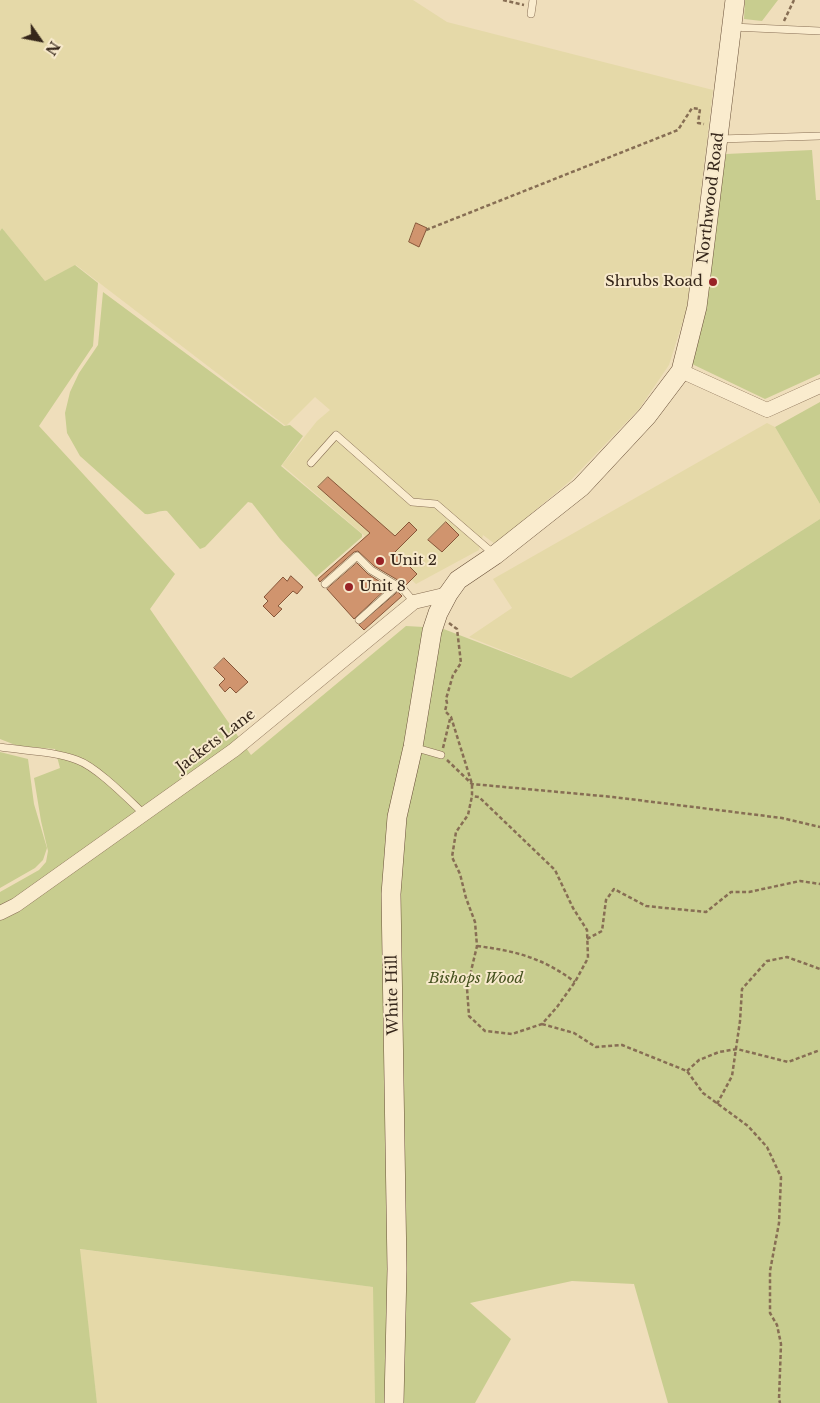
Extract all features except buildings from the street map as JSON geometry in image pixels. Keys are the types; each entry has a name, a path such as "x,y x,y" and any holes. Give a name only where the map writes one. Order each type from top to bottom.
{"street":[{"name":"Northwood Road","path":"448,594 458,580 495,555 580,487 647,416 681,371 697,308 735,0"},
{"path":"681,371 767,410 820,386"},
{"name":"Jackets Lane","path":"0,912 16,905 234,750 414,602 448,594"},
{"name":"White Hill","path":"394,1403 397,1269 391,894 397,817 413,747 432,631 436,617 448,594"}],"lane":[{"path":"732,27 820,31"},
{"path":"719,132 820,136"},
{"path":"311,463 336,435 412,502 436,504 495,555"},
{"path":"325,584 357,556 371,570 404,590 414,602"},
{"path":"359,620 396,586"},
{"path":"0,747 47,752 79,760 106,780 144,814"},
{"path":"413,747 441,755"}],"path":[{"path":"503,0 532,7"},
{"path":"781,29 794,0"},
{"path":"426,230 678,130 692,108 700,109 698,123 719,132"},
{"path":"436,617 445,620 457,629 461,663 453,675 446,699 445,711 450,717 472,784 472,796 468,815 456,832 452,856 460,874 475,922 477,946 467,988 469,1016 485,1031 512,1034 542,1024 557,1007 575,982 588,958 587,930 573,908 555,870 479,797 472,796"},
{"path":"450,717 441,755 472,784 632,799 782,818 820,827"},
{"path":"587,939 602,932 606,900 614,889 646,906 706,912 731,892 748,892 800,881 820,884"},
{"path":"477,946 526,955 556,969 575,982"},
{"path":"717,1104 732,1076 737,1049 742,989 767,961 787,957 820,969"},
{"path":"542,1024 574,1033 596,1047 622,1045 687,1071 703,1093 748,1126 767,1147 781,1177 779,1223 770,1271 770,1313 777,1324 781,1344 780,1403"},
{"path":"687,1071 699,1060 719,1052 737,1049 788,1062 820,1050"}],"shaded area":[{"path":"0,0 413,0 447,22 713,90 687,308 669,365 639,409 570,481 495,544 483,535 479,550 416,584 388,557 358,544 365,536 282,465 317,421 330,410 315,397 286,426 76,265 45,281 2,228 0,231"},
{"path":"767,423 775,427 820,504 820,519 571,678 469,637 512,608 493,579"},
{"path":"79,1249 374,1287 375,1403 97,1403"}],"green space":[{"path":"745,0 778,0 762,21 744,19"},
{"path":"812,150 816,200 820,200 820,374 765,399 692,364 726,154"},
{"name":"Bishops Wood","path":"2,228 45,281 75,265 98,283 93,346 39,426 175,574 150,609 251,755 406,626 441,628 571,678 820,519 820,1403 668,1403 634,1284 572,1281 470,1303 511,1339 475,1403 375,1403 373,1287 80,1249 97,1403 0,1403 0,892 39,870 46,862 48,851 34,778 60,768 55,749 18,746 0,739 0,231"},
{"path":"103,292 284,426 290,425 303,436 281,466 362,534 362,537 316,577 280,539 252,503 248,502 205,547 200,549 167,511 145,514 80,456 67,433 65,413 70,392 79,373 98,345"},
{"path":"820,402 820,504 775,427"},
{"path":"0,752 28,759 34,804 47,848 43,860 35,868 0,888"}],"place":[{"name":"Shrubs Road","path":"713,282"},
{"name":"Unit 2","path":"380,561"},
{"name":"Unit 8","path":"349,587"}]}
